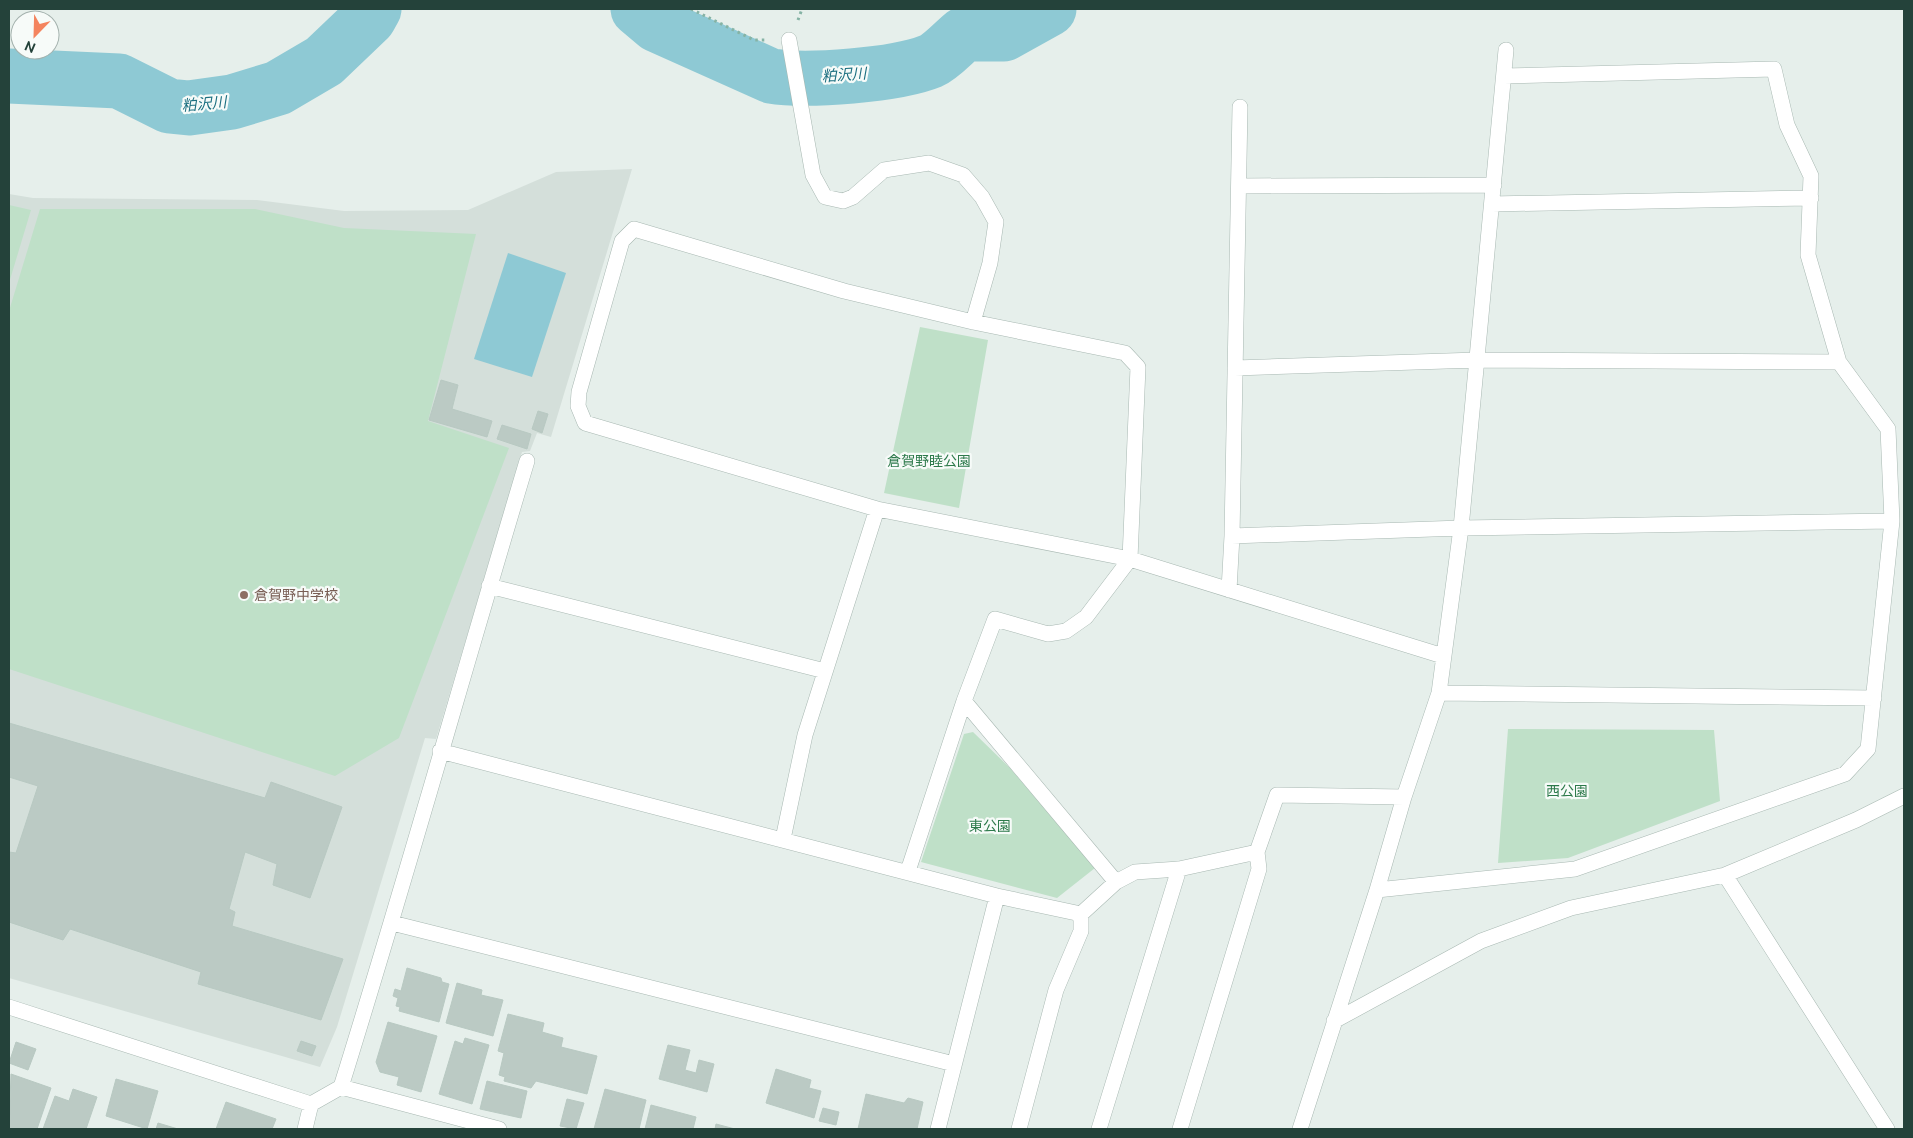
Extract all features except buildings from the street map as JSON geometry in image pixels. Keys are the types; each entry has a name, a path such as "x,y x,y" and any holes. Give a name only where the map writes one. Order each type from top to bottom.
{"street":[{"path":"789,40 813,175 825,197 843,201 853,197 884,170 929,163 963,175 982,197 996,222 990,263 973,322"},
{"path":"1300,1129 1377,890 1404,797 1439,693 1461,528 1506,50"},
{"path":"1377,890 1575,869 1845,774 1868,749 1892,522 1888,429 1839,362 1808,255 1812,176 1787,125 1774,69 1504,76"},
{"path":"1229,590 1232,536 1240,107"},
{"path":"1238,186 1494,185"},
{"path":"1492,204 1811,198"},
{"path":"908,871 964,701 995,619 1048,634 1066,631 1086,617 1130,559 1138,367 1125,353 973,322 844,291 634,229 622,241 578,392 578,406 585,423 877,509 1130,559 1443,656"},
{"path":"1235,368 1477,360 1839,362"},
{"path":"305,1129 311,1104 341,1087 392,923 440,751 527,462"},
{"path":"783,839 804,735 877,509"},
{"path":"1232,536 1461,528 1892,522"},
{"path":"489,586 826,671"},
{"path":"1439,693 1874,698"},
{"path":"964,701 1116,882"},
{"path":"440,751 908,871 998,896 1081,914"},
{"path":"1180,1129 1259,869 1257,852 1278,795 1404,797"},
{"path":"1334,1021 1481,941 1571,908 1724,875 1856,820 1904,796"},
{"path":"1019,1129 1056,990 1081,931 1081,914 1116,882 1135,872 1179,869 1257,852"},
{"path":"1099,1129 1179,869"},
{"path":"1724,875 1887,1129"},
{"path":"938,1129 998,896"},
{"path":"392,923 954,1064"},
{"path":"9,1007 311,1104"},
{"path":"341,1087 499,1129"}],"path":[{"path":"691,9 754,40 789,40"}],"shaded area":[{"name":"倉賀野中学校","path":"632,169 551,437 537,433 530,451 522,452 436,739 425,738 337,1027 320,1067 9,978 9,194 33,198 257,200 344,211 468,210 556,172"}],"green space":[{"path":"9,205 31,210 9,283"},
{"path":"40,209 255,209 344,228 476,234 428,421 509,448 399,738 335,776 9,669 9,311"},
{"name":"倉賀野睦公園","path":"920,327 988,340 959,508 884,493"},
{"name":"西公園","path":"1508,729 1714,730 1720,801 1568,858 1498,863"},
{"name":"東公園","path":"973,732 1010,768 1095,868 1057,898 921,862 964,734"}],"water":[{"path":"508,253 566,273 532,377 474,359"}],"waterway":[{"name":"粕沢川","path":"9,76 119,81 169,106 189,108 232,102 278,88 324,61 369,18 374,9"},
{"name":"粕沢川","path":"638,9 657,25 771,76 787,78 852,76 916,66 935,59 964,34 1004,34 1049,9"}],"place":[{"name":"倉賀野中学校","path":"244,595"}]}
